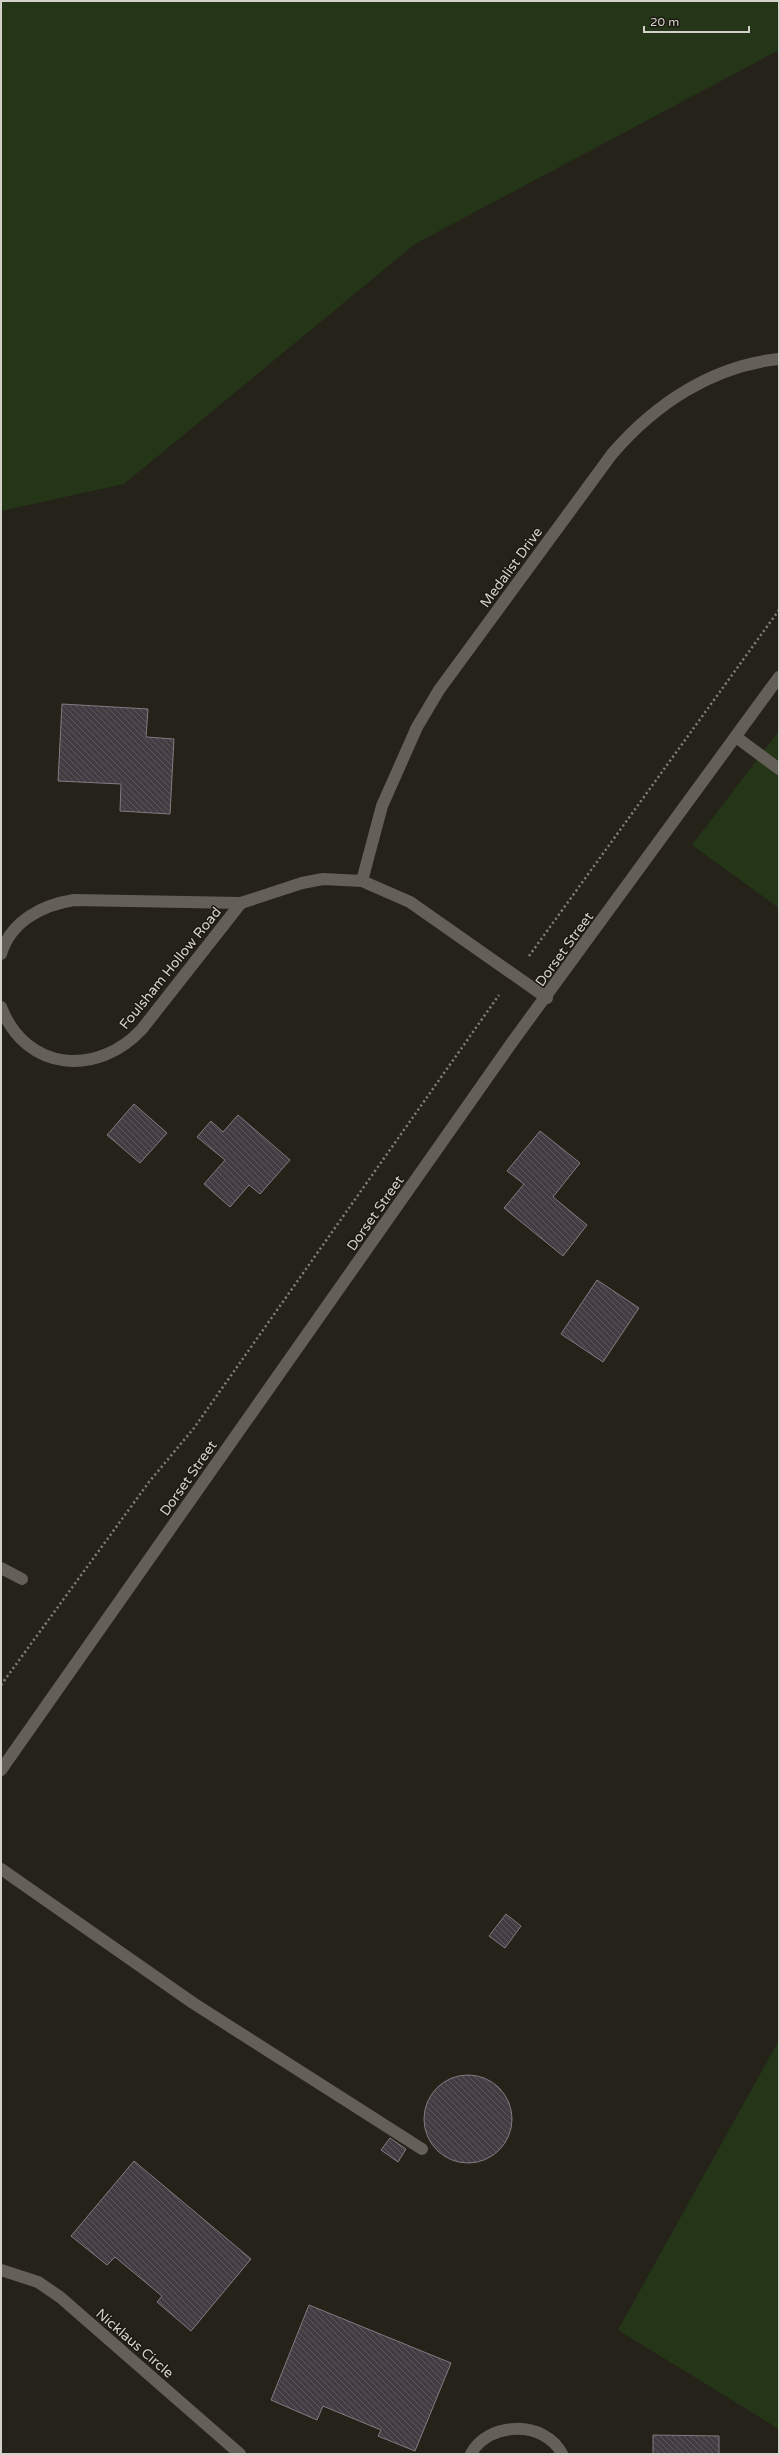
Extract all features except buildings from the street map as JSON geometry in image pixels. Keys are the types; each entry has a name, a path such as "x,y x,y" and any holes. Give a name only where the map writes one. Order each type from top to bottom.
{"street":[{"name":"Medalist Drive","path":"362,881 382,806 417,727 439,690 612,454 631,433 654,412 704,380 737,366 779,359"},
{"name":"Dorset Street","path":"1,1770 509,1048 547,998 779,677"},
{"path":"736,737 779,769"},
{"name":"Foulsham Hollow Road","path":"1,954 12,933 24,920 39,909 56,903 74,900 242,903 302,883 323,879 362,881 410,902 547,998"},
{"name":"Foulsham Hollow Road","path":"1,1007 6,1019 16,1034 29,1046 45,1055 62,1061 80,1062 98,1059 115,1052 130,1043 142,1029 242,903"},
{"path":"1,1568 22,1579"},
{"path":"1,1869 193,2003 422,2149"},
{"name":"Nicklaus Circle","path":"1,2270 38,2282 60,2297 240,2454"},
{"path":"471,2454 485,2438 500,2431 517,2428 534,2431 549,2439 562,2454"}],"path":[{"path":"1,1685 149,1482 194,1428 302,1278 490,1006 515,976 779,610"}],"green space":[{"path":"1,1 779,1 779,50 415,244 124,484 1,511"},
{"path":"779,731 779,908 692,845"},
{"path":"779,2040 779,2429 618,2330"}]}
